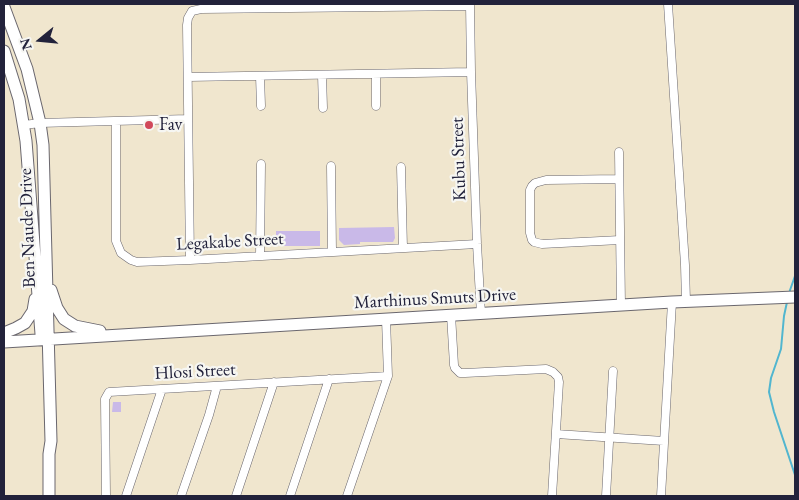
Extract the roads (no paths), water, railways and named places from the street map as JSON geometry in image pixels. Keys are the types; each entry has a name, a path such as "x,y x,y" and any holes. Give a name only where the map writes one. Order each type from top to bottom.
{"street":[{"path":"668,4 686,302"},
{"path":"190,260 187,25 190,13 201,9 470,5"},
{"name":"Kubu Street","path":"470,5 477,244 481,314"},
{"name":"Ben Naude Drive","path":"4,7 27,69 40,123 43,153 41,272"},
{"name":"Ben Naude Drive","path":"4,52 19,99 24,125 41,272 45,337 46,444 49,454 49,496"},
{"path":"188,77 471,72"},
{"path":"376,74 376,106"},
{"path":"322,75 323,108"},
{"path":"260,76 261,106"},
{"path":"24,125 40,123 188,120"},
{"name":"Legakabe Street","path":"116,121 116,241 121,252 131,260 137,262 190,260 477,244"},
{"path":"620,152 621,306"},
{"path":"260,256 261,164"},
{"path":"331,166 332,252"},
{"path":"400,167 403,248"},
{"path":"619,179 546,180 535,183 530,190 530,233 534,242 542,244 620,240"},
{"path":"41,272 62,316 75,326 100,331"},
{"path":"4,334 25,323 33,310 41,272"},
{"name":"Marthinus Smuts Drive","path":"45,337 176,333 187,330 672,302 795,297"},
{"path":"661,496 672,302"},
{"path":"451,315 453,359 455,368 460,373 546,369 556,376 559,382 552,496"},
{"path":"347,496 388,376 386,319"},
{"name":"Marthinus Smuts Drive","path":"4,342 100,331 187,330"},
{"path":"4,334 45,337"},
{"path":"606,496 614,371"},
{"name":"Hlosi Street","path":"106,496 105,396 109,392 388,376"},
{"path":"290,496 330,379"},
{"path":"236,496 274,382"},
{"path":"181,496 217,386"},
{"path":"126,496 162,389"},
{"path":"556,434 664,441"}],"waterway":[{"path":"789,293 795,276"},
{"path":"787,302 781,349 771,378 769,392 795,475"}],"place":[{"name":"Fav","path":"149,125"}]}
